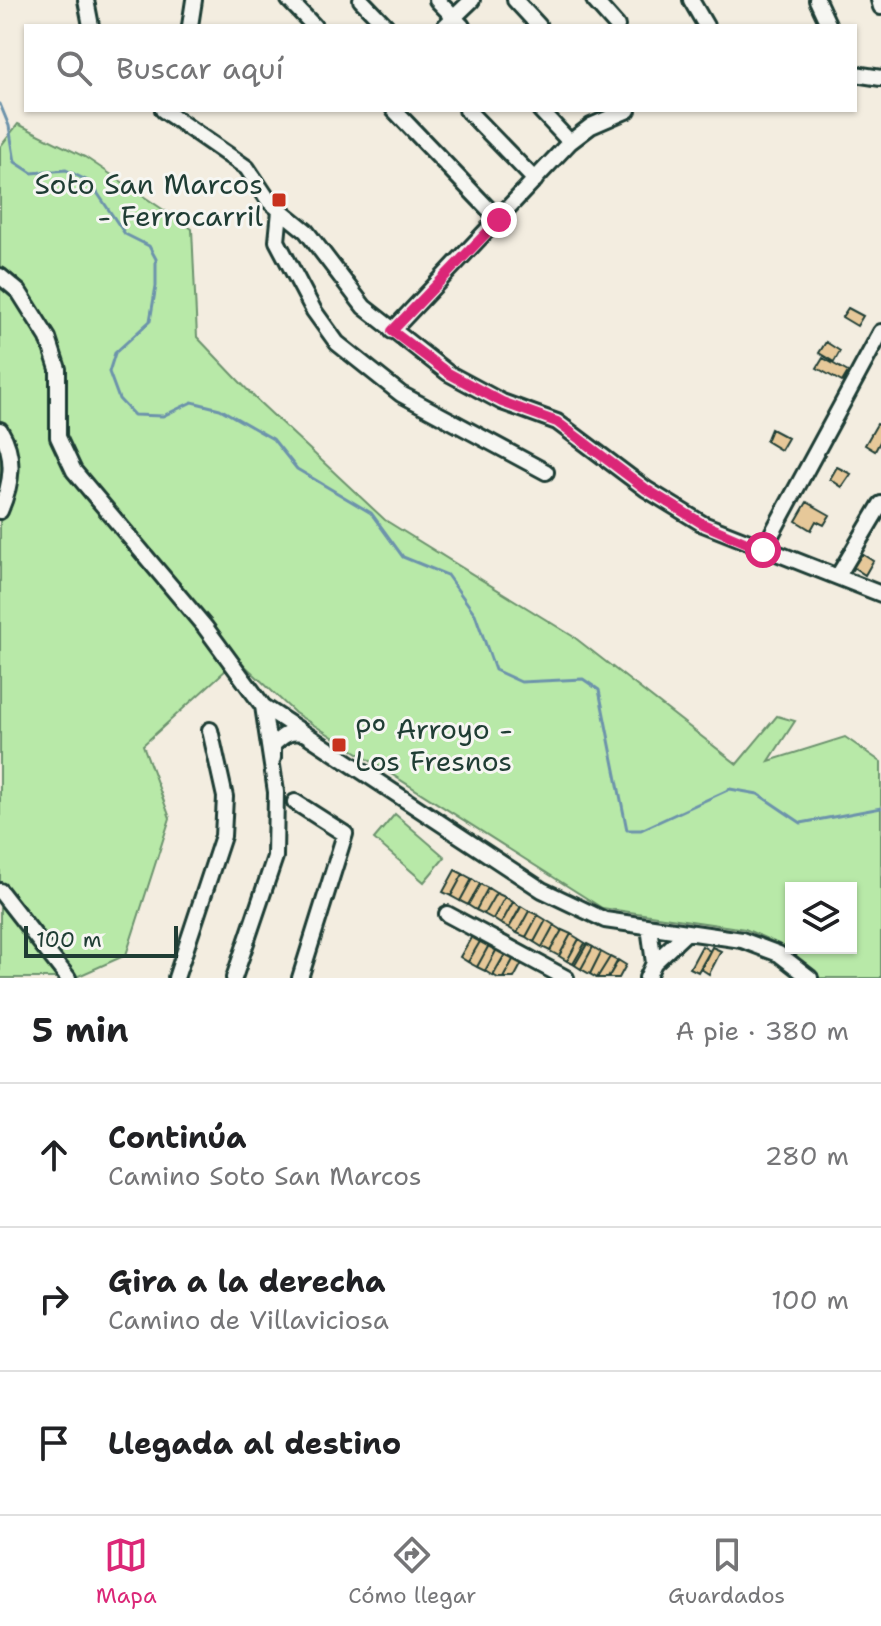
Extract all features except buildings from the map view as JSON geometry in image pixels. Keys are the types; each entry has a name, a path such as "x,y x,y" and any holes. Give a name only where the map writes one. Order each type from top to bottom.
{"street":[{"path":"86,0 91,24"},
{"path":"190,24 194,0"},
{"path":"289,0 312,24"},
{"path":"361,0 384,24"},
{"path":"437,0 453,23 472,0"},
{"path":"515,0 537,24"},
{"path":"594,0 615,24"},
{"path":"691,0 705,24"},
{"path":"817,0 828,24"},
{"path":"879,0 881,7"},
{"path":"857,74 881,78"},
{"path":"167,112 247,168 269,201 306,231 364,307 448,373 502,402 557,422 646,489 703,524 881,594"},
{"path":"396,112 499,220"},
{"path":"469,112 535,180"},
{"path":"542,112 570,142"},
{"path":"392,331 570,142 618,112"},
{"path":"280,211 277,241 322,324 343,350 401,394 546,472"},
{"path":"0,276 19,292 48,338 58,369 58,437 74,471 185,604 263,706 542,890 605,920 742,940 779,954 810,978"},
{"path":"763,550 881,332"},
{"path":"0,430 8,443 12,470 0,511"},
{"path":"838,576 881,504"},
{"path":"234,978 275,857 276,792 263,706"},
{"path":"176,978 223,836 226,816 210,730"},
{"path":"272,766 273,745 283,735 293,731 304,733"},
{"path":"295,802 345,834 300,978"},
{"path":"0,891 68,978"},
{"path":"447,914 566,978"},
{"path":"649,927 654,963"},
{"path":"647,978 654,963 687,932"},
{"path":"790,962 800,978"}],"green space":[{"path":"18,124 85,157 192,229 197,337 257,400 385,520 574,637 737,764 777,716 795,721 769,761 845,737 881,762 881,978 820,978 791,954 857,954 857,882 785,882 785,949 745,929 602,908 295,713 238,659 143,745 170,818 126,955 74,978 0,978 0,147"},
{"path":"395,814 445,857 424,882 374,839"}],"waterway":[{"path":"0,104 9,126 15,162 32,173 66,170 90,182 125,234 149,246 156,259 156,286 150,321 115,353 109,372 119,399 134,415 163,416 192,402 220,409 273,439 297,469 371,513 403,557 447,575 475,614 495,670 521,682 583,679 599,690 627,830 641,830 730,789 758,794 801,823 881,808"}],"place":[{"name":"Soto San Marcos - Ferrocarril","path":"279,200"},
{"name":"Pº Arroyo - Los Fresnos","path":"339,745"}],"route":[{"path":"499,220 392,331 448,373 502,402 557,422 646,489 703,524 763,550"}]}
